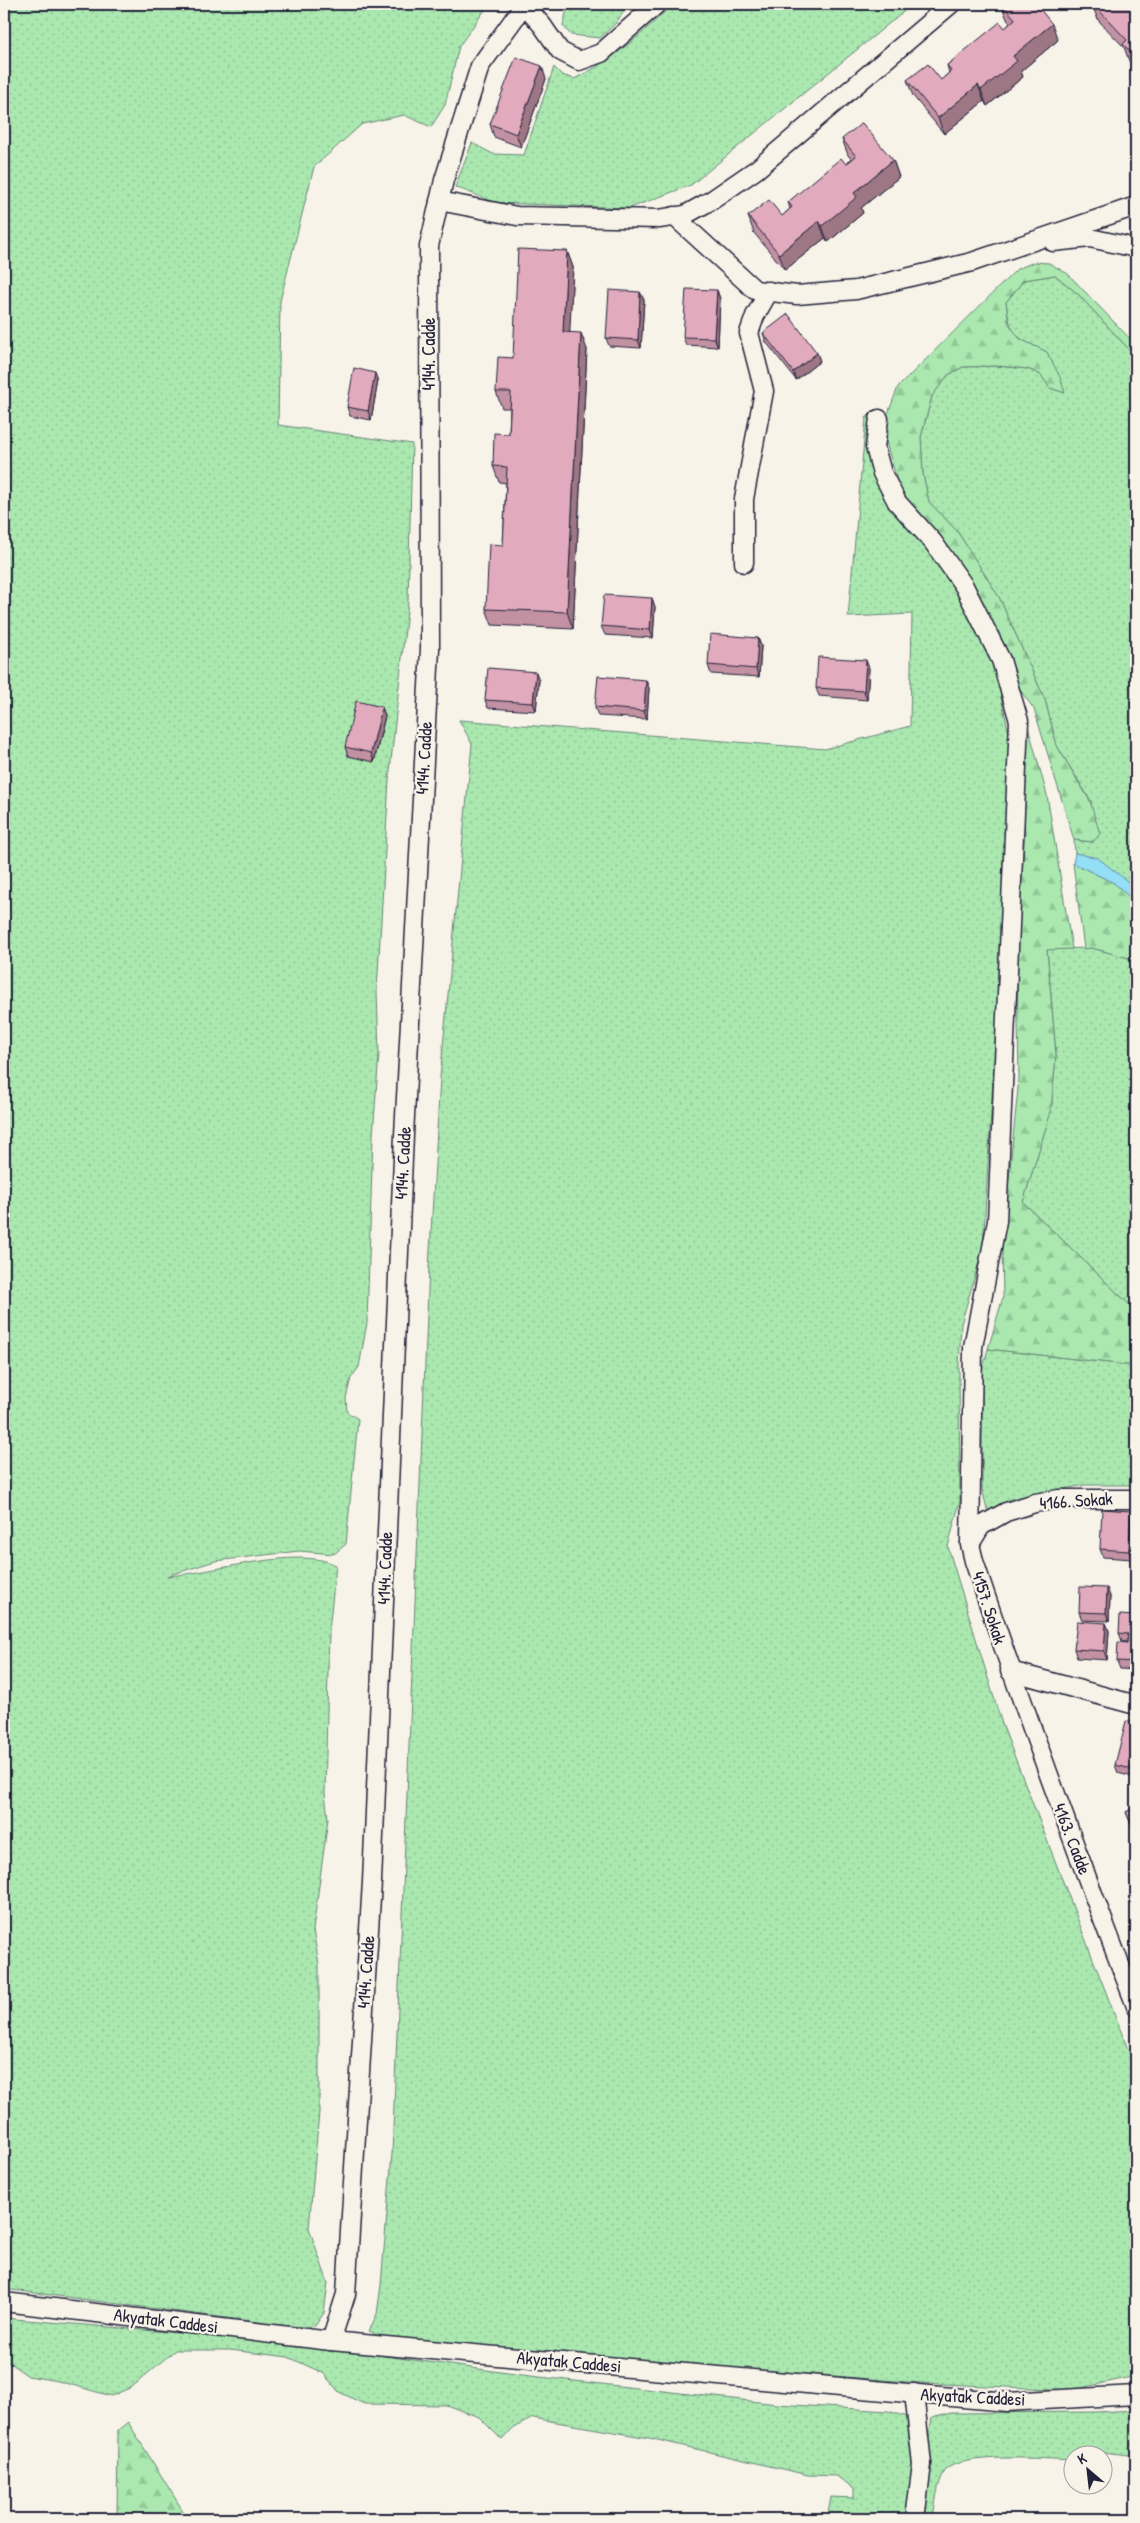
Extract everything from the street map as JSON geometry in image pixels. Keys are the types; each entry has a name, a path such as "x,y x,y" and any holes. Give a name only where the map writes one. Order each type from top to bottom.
{"street":[{"path":"525,4 560,51 579,61 601,53 643,14 657,4"},
{"name":"4144. Cadde","path":"331,2341 346,2294 372,1882 404,1145 430,649 429,246 439,201 480,66 525,4"},
{"path":"439,201 517,216 659,219 685,215 712,200 757,169 952,4"},
{"path":"674,216 755,290 797,295 856,290 972,262 1136,206"},
{"path":"1020,245 1090,238 1136,248"},
{"path":"744,563 744,499 764,391 749,333 754,316 770,291"},
{"name":"4157. Sokak","path":"879,419 876,448 882,474 897,502 933,542 964,586 1001,660 1018,721 998,1221 973,1347 970,1544 1010,1671"},
{"name":"4166. Sokak","path":"970,1544 981,1526 1006,1512 1035,1503 1059,1499 1136,1498"},
{"path":"1010,1671 1136,1705"},
{"name":"4163. Cadde","path":"1010,1671 1073,1845 1136,2006"},
{"name":"Akyatak Caddesi","path":"4,2302 331,2341 1007,2402 1136,2395"},
{"path":"914,2393 922,2464 915,2519"}],"green space":[{"path":"4,4 493,4 487,7 459,46 445,105 431,127 404,115 362,124 314,167 280,301 278,425 412,444 408,601 389,780 377,991 379,1053 373,1135 367,1323 359,1367 351,1378 346,1398 347,1412 358,1419 346,1544 334,1554 299,1551 215,1561 167,1576 277,1559 300,1558 320,1560 336,1565 329,1631 325,1793 328,1819 313,1930 319,1964 319,2112 309,2228 328,2283 324,2313 315,2326 296,2327 4,2289"},
{"path":"568,4 629,4 616,23 600,38 571,35 563,26"},
{"path":"673,4 913,4 691,185 630,208 497,203 455,187 472,143 493,154 524,155 554,67 562,75 574,79 615,55"},
{"path":"1034,262 1049,263 1068,274 1136,345 1136,357 1078,294 1055,275 1024,280 1006,302 1009,324 1020,339 1047,352 1060,377 1065,393 1050,388 1041,375 1028,369 997,366 963,367 948,375 932,396 921,437 923,474 929,502 957,531 999,597 1045,700 1057,746 1090,801 1100,834 1093,842 1074,840 1034,709 1017,686 983,602 920,513 900,491 884,435 887,416 898,387 1017,269"},
{"path":"1055,275 1078,294 1136,357 1136,888 1098,859 1075,853 1074,840 1093,842 1091,801 1057,746 1045,700 999,597 957,531 929,502 923,474 921,437 932,396 948,375 963,367 997,366 1028,369 1041,375 1050,388 1065,393 1047,352 1028,343 1013,330 1006,302 1024,280"},
{"path":"875,409 868,445 872,471 890,507 931,550 963,596 993,661 1010,738 1009,807 983,1248 961,1324 959,1368 960,1501 948,1547 1002,1724 1136,2070 1136,2376 1072,2390 921,2383 547,2353 379,2336 369,2331 377,2314 381,2285 392,2154 429,1267 440,1078 472,744 459,720 825,749 910,726 912,614 848,617 866,418"},
{"path":"1026,719 1047,795 1072,949 1047,950 1056,1055 1051,1111 1023,1202 1136,1311 1136,1366 988,1349 1003,1297 1002,1249 1019,1078 1017,964 1024,842"},
{"path":"1073,863 1114,883 1136,903 1136,960 1092,948 1084,949"},
{"path":"1092,948 1136,960 1136,1311 1023,1202 1051,1111 1056,1055 1047,949"},
{"path":"988,1349 1136,1366 1136,1485 1085,1485 1010,1499 988,1513 982,1489 982,1371"},
{"path":"4,2318 225,2337 363,2353 522,2375 777,2404 888,2411 911,2418 915,2461 910,2519 827,2519 831,2497 854,2498 854,2488 836,2476 808,2475 649,2438 533,2418 513,2428 502,2440 479,2417 446,2405 364,2404 339,2392 323,2373 288,2357 230,2350 175,2350 132,2387 111,2396 58,2381 28,2376 4,2359"},
{"path":"1136,2410 1136,2456 1112,2453 1112,2446 1062,2446 1062,2460 1005,2458 967,2461 953,2465 942,2476 933,2519 922,2519 925,2506 928,2443 932,2418 951,2413"},
{"path":"128,2422 188,2519 117,2519 118,2430"}],"water":[{"path":"1075,853 1098,858 1136,888 1136,903 1114,883 1073,863"}],"building":[{"path":"1002,4 1036,4 1052,24 1013,56 1017,61 981,90 978,85 938,118 907,80 928,64 941,80 951,71 947,65 1000,22 1005,28 1015,19"},
{"path":"1093,4 1130,4 1136,10 1136,58 1123,44 1127,40"},
{"path":"516,57 542,66 516,134 490,124"},
{"path":"862,123 893,160 854,193 857,197 822,226 819,221 779,254 748,216 769,200 782,216 792,207 788,202 841,158 846,164 856,156 842,139"},
{"path":"518,249 567,251 563,332 581,333 567,612 486,609 489,544 503,545 507,467 493,466 494,433 509,434 511,392 496,392 498,357 513,358"},
{"path":"686,289 717,290 714,338 683,337"},
{"path":"609,290 640,292 638,340 606,338"},
{"path":"788,314 817,353 793,372 763,333"},
{"path":"354,368 375,373 368,411 347,407"},
{"path":"604,595 652,598 650,630 601,626"},
{"path":"710,634 758,638 756,669 708,665"},
{"path":"818,657 866,660 864,691 816,688"},
{"path":"488,668 536,672 533,703 485,700"},
{"path":"598,676 646,680 644,711 595,707"},
{"path":"356,701 382,707 371,753 345,747"},
{"path":"1102,1509 1131,1511 1129,1551 1100,1549"},
{"path":"1080,1587 1107,1588 1106,1613 1079,1612"},
{"path":"1120,1615 1136,1616 1136,1662 1117,1661 1118,1642 1127,1643 1128,1634 1119,1633"},
{"path":"1077,1621 1106,1623 1104,1651 1074,1649"},
{"path":"1126,1721 1136,1724 1136,1770 1115,1765"},
{"path":"1136,1807 1136,1824 1132,1826 1126,1812"}]}
